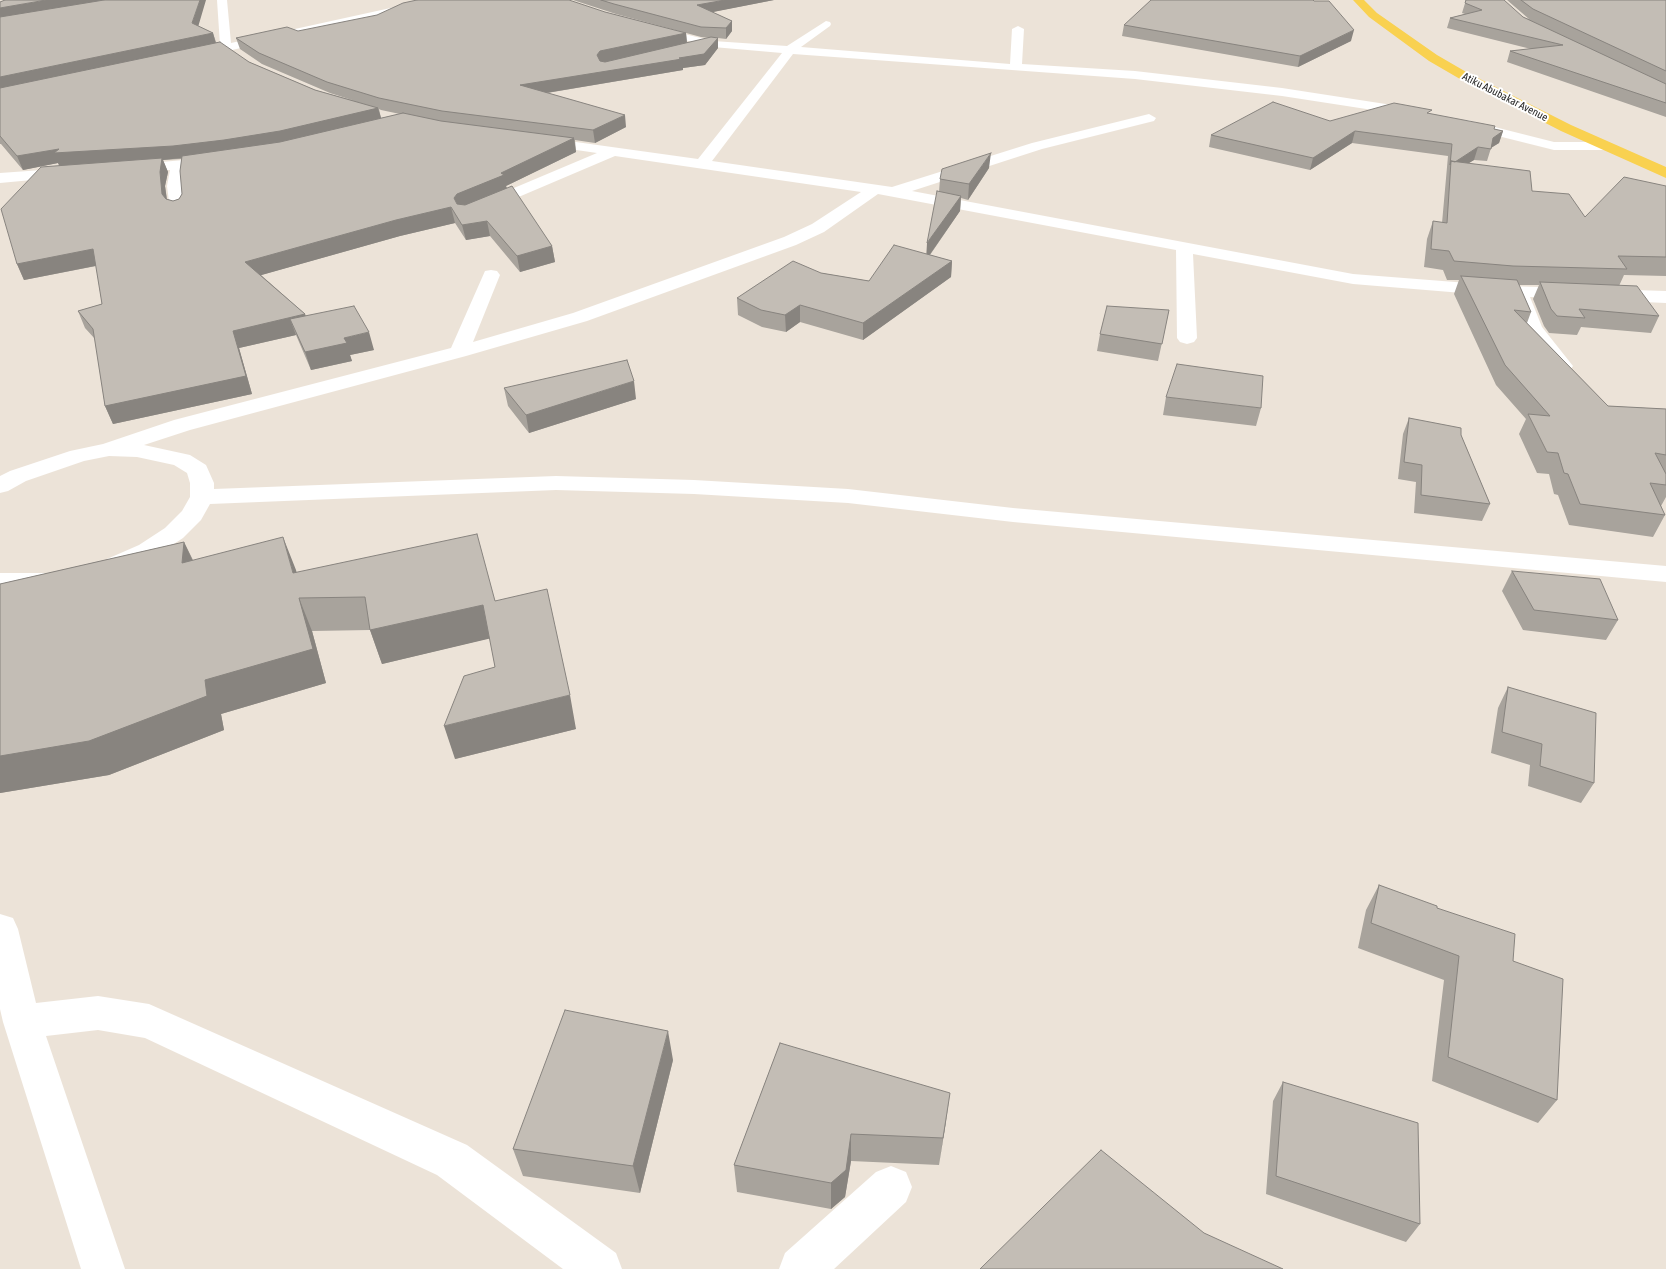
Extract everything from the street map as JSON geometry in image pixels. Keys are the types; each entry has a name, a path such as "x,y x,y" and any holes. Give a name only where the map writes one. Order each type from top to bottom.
{"main road":[{"name":"Atiku Abubakar Avenue","path":"1358,0 1373,15 1434,58 1464,76 1604,146 1666,173"}],"street":[{"path":"222,0 226,47"},
{"path":"178,58 441,0"},
{"path":"703,163 790,48 826,24"},
{"path":"639,26 713,44 790,48 1183,79 1367,104 1428,115"},
{"path":"1016,67 1018,29"},
{"path":"684,50 713,44"},
{"path":"226,47 242,58"},
{"path":"0,486 18,476 182,425 459,352 580,317 790,241 885,190 1036,146 1149,118"},
{"path":"1450,120 1554,146 1604,146"},
{"path":"528,139 885,190 1390,284 1666,296"},
{"path":"467,214 615,151"},
{"path":"116,170 229,160"},
{"path":"178,165 175,186 178,209"},
{"path":"0,178 87,172"},
{"path":"1184,247 1187,338"},
{"path":"459,352 491,275"},
{"path":"1518,291 1533,328 1573,378"},
{"path":"0,581 46,582 118,564 148,550 174,533 192,515 202,497 202,483 198,470 182,460 137,450 109,449"},
{"path":"202,497 556,483 694,487 848,496 1013,516 1666,574"},
{"path":"0,929 22,1022 103,1269"},
{"path":"22,1022 98,1013 149,1021 452,1160 600,1269"},
{"path":"802,1269 890,1187"}],"building":[{"path":"5,0 46,0 0,8 0,2"},
{"path":"104,0 200,0 192,23 213,33 0,77 0,17"},
{"path":"417,0 569,0 605,12 686,33 600,51 597,55 600,61 605,62 711,37 718,38 704,54 520,85 625,115 593,130 442,111 379,98 327,82 259,53 236,38 287,27 298,31 377,15 403,3"},
{"path":"601,0 725,0 697,5 732,21 726,28 701,27"},
{"path":"1151,0 1329,1 1354,30 1300,56 1124,25"},
{"path":"1466,0 1504,0 1523,17 1666,84 1666,103 1510,51 1563,45 1450,18 1482,10 1465,3"},
{"path":"1521,0 1666,0 1666,71 1533,9"},
{"path":"220,42 249,62 315,90 378,108 280,131 173,146 54,153 59,149 17,156 0,136 0,88"},
{"path":"1273,102 1330,121 1394,103 1432,110 1427,113 1495,126 1494,129 1503,131 1493,138 1491,149 1478,147 1455,162 1451,161 1450,165 1452,144 1355,131 1313,158 1211,135"},
{"path":"403,113 441,121 574,138 501,173 504,175 457,194 454,198 457,204 465,205 512,186 552,246 517,256 487,221 462,225 451,207 396,220 245,262 305,314 233,331 246,376 105,406 93,329 78,311 102,304 93,249 17,264 1,209 41,167 162,158 160,172 162,194 166,199 173,201 179,199 182,194 180,171 182,156 280,142"},
{"path":"991,153 969,184 940,179 942,169"},
{"path":"1451,161 1530,171 1532,191 1569,194 1585,217 1624,177 1666,186 1666,257 1618,256 1627,269 1513,266 1454,261 1449,251 1431,249 1433,221 1447,223"},
{"path":"937,191 961,196 927,243"},
{"path":"894,245 952,261 863,323 800,305 785,315 761,310 737,298 793,261 821,273 869,281"},
{"path":"1461,276 1517,280 1531,312 1514,310 1608,406 1666,409 1666,455 1655,453 1666,474 1666,485 1650,483 1665,515 1580,504 1568,474 1564,473 1558,453 1547,452 1528,414 1550,416 1505,365"},
{"path":"1540,282 1637,286 1659,316 1579,309 1585,318 1557,316 1551,309"},
{"path":"354,306 369,332 344,338 347,343 305,352 290,319"},
{"path":"1107,306 1169,310 1162,344 1100,334"},
{"path":"627,360 634,381 526,415 504,388"},
{"path":"1177,364 1263,376 1261,408 1166,397"},
{"path":"1409,418 1461,428 1461,435 1490,504 1421,495 1422,465 1404,462"},
{"path":"477,534 495,601 547,589 570,695 444,726 464,676 495,667 483,605 370,630 365,597 299,598 313,649 205,680 207,696 89,741 0,756 0,584 184,542 182,563 283,537 293,573"},
{"path":"1512,571 1600,579 1618,620 1534,610"},
{"path":"1508,687 1596,713 1594,783 1540,766 1542,744 1502,732"},
{"path":"1379,885 1437,906 1437,908 1515,934 1513,961 1563,979 1557,1100 1448,1057 1459,956 1371,923"},
{"path":"565,1010 668,1031 633,1166 513,1149"},
{"path":"780,1043 950,1093 943,1138 851,1134 846,1170 831,1183 734,1165"},
{"path":"1283,1082 1418,1123 1420,1224 1276,1176"},
{"path":"1101,1150 1204,1233 1283,1269 980,1269"}]}
